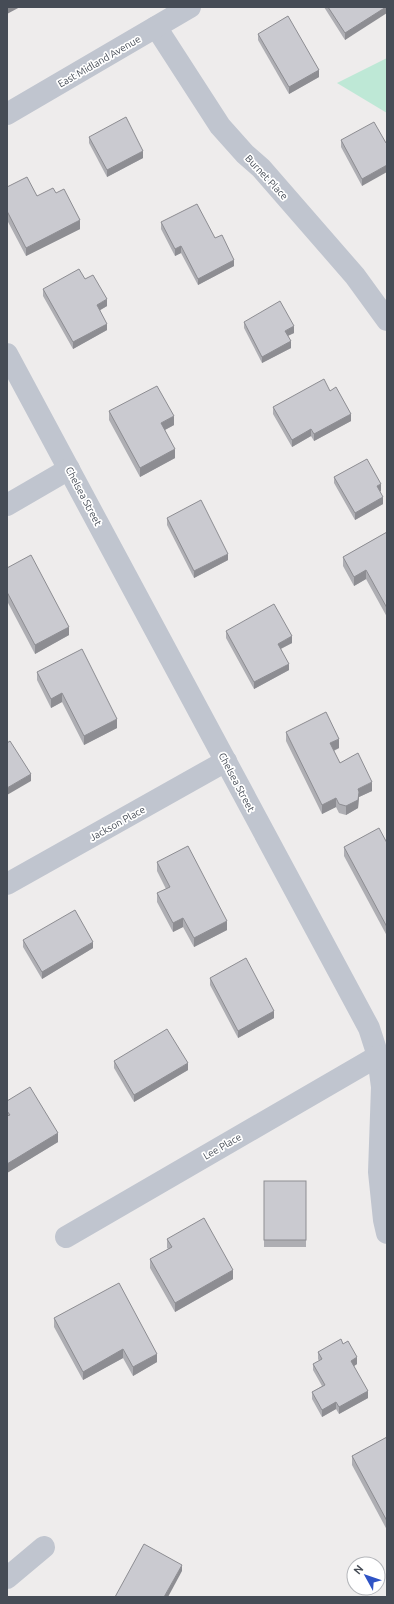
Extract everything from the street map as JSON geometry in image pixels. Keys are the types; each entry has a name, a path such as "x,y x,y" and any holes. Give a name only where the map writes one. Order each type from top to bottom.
{"street":[{"name":"East Midland Avenue","path":"7,114 190,7"},
{"name":"Burnet Place","path":"156,27 220,126 245,154 261,168 355,276 387,320"},
{"name":"Chelsea Street","path":"7,354 369,1028 378,1056 382,1087 379,1172 384,1220 387,1232"},
{"path":"7,505 69,469"},
{"name":"Jackson Place","path":"7,884 226,761"},
{"name":"Lee Place","path":"66,1237 378,1056"},
{"path":"7,1578 44,1547"}],"green space":[{"path":"387,58 387,113 337,83"}],"building":[{"path":"328,7 386,7 345,33"},
{"path":"288,16 319,70 289,87 258,34"},
{"path":"126,117 143,151 107,170 89,137"},
{"path":"374,122 386,143 387,142 387,165 362,179 341,140"},
{"path":"27,177 37,196 53,188 56,193 64,189 80,220 26,248 7,211 7,187"},
{"path":"197,204 215,238 222,235 234,260 198,279 181,246 175,249 161,222"},
{"path":"79,269 85,279 93,275 107,299 97,305 107,324 73,342 43,289"},
{"path":"280,301 294,326 285,331 291,341 262,357 244,322"},
{"path":"324,379 330,391 336,387 351,414 314,434 311,429 292,440 273,407"},
{"path":"157,386 174,416 161,423 175,449 140,468 109,411"},
{"path":"367,459 381,484 377,486 383,497 355,513 334,477"},
{"path":"201,500 228,554 194,571 167,518"},
{"path":"387,532 387,608 366,570 354,577 343,557"},
{"path":"31,555 69,627 35,645 7,592 7,568"},
{"path":"274,604 292,636 278,644 289,664 254,682 226,631"},
{"path":"82,649 117,719 84,736 62,693 51,699 37,672"},
{"path":"326,712 339,739 330,743 340,763 358,753 372,782 358,789 358,800 346,806 339,804 336,798 322,805 286,732"},
{"path":"10,741 31,774 7,788 7,743"},
{"path":"379,828 387,843 387,927 344,847"},
{"path":"188,846 227,921 194,938 183,918 173,923 157,893 170,887 157,862"},
{"path":"75,910 93,942 42,972 23,940"},
{"path":"246,958 274,1011 238,1031 210,978"},
{"path":"167,1029 188,1063 134,1095 114,1061"},
{"path":"30,1087 58,1133 7,1164 7,1116 10,1115 7,1111 7,1101"},
{"path":"264,1181 306,1181 306,1240 264,1240"},
{"path":"204,1218 233,1270 175,1303 150,1259 172,1247 167,1239"},
{"path":"119,1283 157,1354 133,1367 123,1349 83,1372 54,1318"},
{"path":"341,1339 343,1344 348,1341 357,1357 351,1361 368,1391 339,1407 336,1402 322,1410 312,1392 325,1385 313,1364 322,1359 318,1352"},
{"path":"387,1437 387,1521 352,1456"},
{"path":"144,1544 182,1565 164,1597 115,1597"}]}
